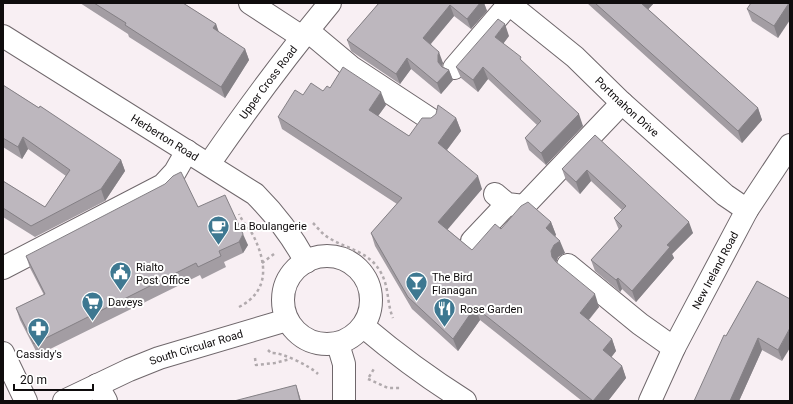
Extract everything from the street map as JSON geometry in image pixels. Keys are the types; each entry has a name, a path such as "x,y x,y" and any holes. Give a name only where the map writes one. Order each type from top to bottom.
{"street":[{"path":"250,3 305,34 351,67 430,119"},
{"name":"Upper Cross Road","path":"209,164 252,103 330,3"},
{"path":"454,68 509,4"},
{"name":"Portmahon Drive","path":"509,4 575,57 622,103 725,195 747,210"},
{"name":"Herberton Road","path":"3,36 255,194 269,208 285,228 306,262"},
{"path":"472,241 501,199 524,206 622,103"},
{"name":"New Ireland Road","path":"650,401 674,348 747,210 790,145"},
{"path":"3,268 162,185 175,172 187,151"},
{"path":"316,257 337,257 352,263 362,272 367,280 372,298 369,316 364,326 354,336 338,344 324,345 313,343 296,332 287,320 282,300 287,281 293,272 306,262 316,257"},
{"path":"568,265 640,324 674,348"},
{"name":"South Circular Road","path":"64,401 101,393 159,358 287,320"},
{"path":"364,326 388,347 441,386 465,401"},
{"path":"338,344 344,364 344,401"},
{"path":"3,353 26,401"}],"path":[{"path":"238,307 253,298 261,285 263,276 262,263 258,248 252,233 242,222"},
{"path":"316,226 327,238 358,251 379,269 386,283 389,302"},
{"path":"262,263 273,255"},
{"path":"282,354 309,367 317,372 322,378"},
{"path":"255,358 256,365 275,363 291,359"},
{"path":"375,368 368,379 392,388"}],"building":[{"path":"94,3 183,3 216,24 213,28 245,49 221,87 125,25 126,23"},
{"path":"379,3 480,3 467,19 450,5 423,38 439,52 438,62 442,67 449,70 437,83 407,58 396,74 347,40"},
{"path":"595,3 641,3 758,108 738,131"},
{"path":"751,3 789,3 774,26 747,9"},
{"path":"498,19 505,24 495,37 521,57 520,59 579,114 541,153 525,138 541,121 483,67 473,80 456,67"},
{"path":"343,67 381,92 369,110 409,136 422,118 431,118 436,114 438,105 456,118 438,143 478,176 438,222 472,250 495,224 501,229 521,206 528,202 551,222 546,228 560,241 554,245 551,251 552,257 595,294 580,313 612,339 603,350 622,366 593,401 475,307 453,339 408,297 371,233 402,198 278,117 295,90 303,95 311,83 323,91 327,86 330,88"},
{"path":"3,85 39,108 40,106 121,160 101,189 31,226 3,208 3,181 45,207 70,170 23,137 18,147 3,138"},
{"path":"595,135 689,222 667,245 670,247 632,291 618,278 616,280 591,260 622,226 614,218 626,206 587,170 576,182 562,169"},
{"path":"181,172 198,207 225,195 243,234 239,242 219,251 221,256 198,267 196,263 34,344 16,308 45,294 26,256 165,184 173,176"},
{"path":"757,281 790,299 790,328 778,350 758,338 730,401 694,401 724,335 726,336"},
{"path":"296,385 300,401 234,401"}],"place":[{"name":"La Boulangerie","path":"219,246"},
{"name":"Rialto Post Office","path":"121,292"},
{"name":"The Bird Flanagan","path":"417,302"},
{"name":"Daveys","path":"93,322"},
{"name":"Rose Garden","path":"444,328"},
{"name":"Cassidy's","path":"39,348"}]}
